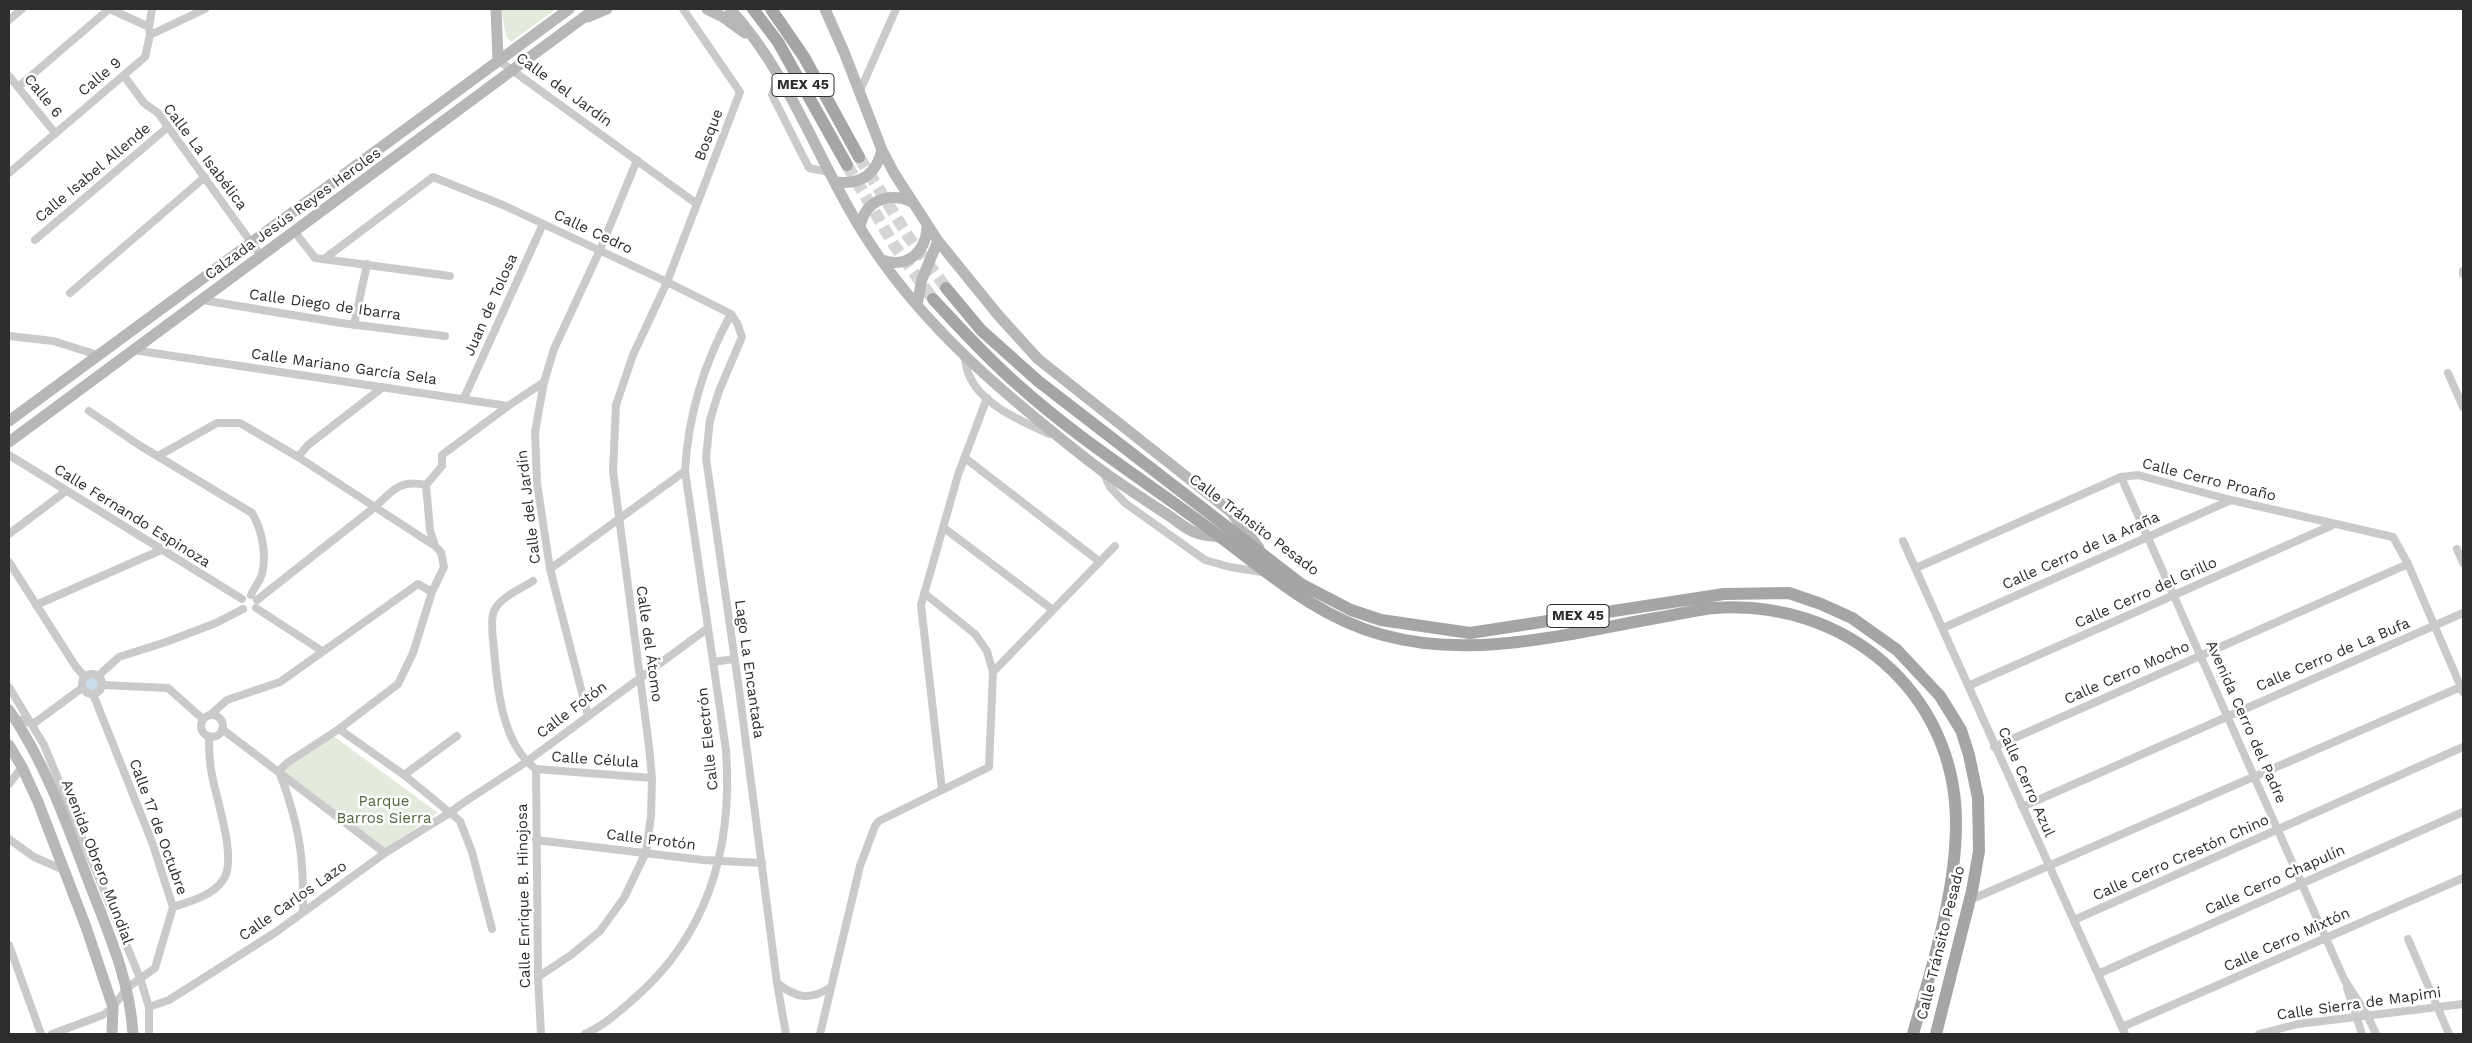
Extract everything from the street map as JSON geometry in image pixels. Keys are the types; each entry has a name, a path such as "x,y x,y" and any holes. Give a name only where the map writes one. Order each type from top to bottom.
{"main road":[{"name":"MEX 45","path":"753,9 778,42 847,165"},
{"name":"MEX 45","path":"771,9 804,57 859,157"},
{"name":"Calle Tránsito Pesado","path":"946,288 981,330 1038,381 1301,584 1351,610 1381,620 1470,633 1724,594 1789,593 1822,604 1852,618 1897,650 1940,696 1961,730 1969,755 1978,798 1979,851 1970,900 1936,1034"},
{"name":"Calle Tránsito Pesado","path":"933,299 969,339 1018,385 1117,464 1220,536 1263,572 1331,616 1351,625 1386,636 1428,644 1472,646 1505,644 1713,608 1729,608 1767,610 1800,616 1845,634 1869,650 1900,678 1929,718 1947,758 1955,797 1955,840 1949,889 1913,1034"}],"street":[{"path":"9,20 22,9"},
{"path":"18,87 109,9 149,31 205,9"},
{"name":"Calle 9","path":"10,169 56,133 145,57 152,9"},
{"path":"496,9 498,60"},
{"name":"Calzada Jesús Reyes Heroles","path":"9,421 251,241 569,9"},
{"name":"Calzada Jesús Reyes Heroles","path":"9,442 513,71 594,9"},
{"path":"577,22 607,9"},
{"name":"Bosque","path":"667,282 740,92 682,9"},
{"path":"707,9 723,17 760,44"},
{"path":"730,9 760,44 779,76 860,228 882,260 939,331 1022,408 1103,472 1196,533 1220,536"},
{"path":"825,9 882,150 912,202 938,241 999,316 1038,359 1231,512 1264,555"},
{"path":"859,93 896,9"},
{"name":"Calle del Jardín","path":"498,60 697,204"},
{"name":"Calle 6","path":"9,76 56,133"},
{"name":"Calle La Isabélica","path":"124,76 144,103 158,114 168,127 261,256"},
{"name":"Calle Isabel Allende","path":"35,240 168,127"},
{"path":"835,182 848,184 861,181 872,174 879,163 882,150"},
{"name":"Calle del Jardín","path":"588,716 550,570 537,483 535,432 544,382 554,349 600,250 637,160"},
{"name":"Calle Cedro","path":"324,259 366,230 432,177 479,194 731,314"},
{"path":"70,293 205,178"},
{"path":"860,228 866,210 882,198 892,196 912,202"},
{"name":"Juan de Tolosa","path":"464,398 543,224"},
{"path":"882,260 891,264 910,260 924,246 927,226"},
{"path":"294,231 315,258 450,276"},
{"path":"917,305 922,279 938,241"},
{"path":"354,325 367,264"},
{"name":"Calle del Átomo","path":"538,977 577,950 600,931 624,898 646,852 651,816 652,778 613,471 616,405 633,355 667,282"},
{"name":"Calle Diego de Ibarra","path":"202,300 354,325 445,336"},
{"name":"Calle Electrón","path":"586,1034 624,1008 646,988 674,957 699,918 719,861 725,833 728,794 726,750 685,472 687,438 694,406 709,361 731,314"},
{"name":"Lago La Encantada","path":"731,314 738,323 742,337 719,391 710,420 706,458 762,863 776,983 786,1034"},
{"path":"9,336 53,341 98,355"},
{"name":"Calle Mariano García Sela","path":"133,350 508,406"},
{"path":"964,355 969,374 987,398 1020,420 1062,440"},
{"path":"2448,373 2463,408"},
{"path":"435,546 430,530 426,484 442,466 442,455 544,382"},
{"path":"298,457 308,445 383,387"},
{"path":"942,790 921,605 965,458 987,398"},
{"path":"89,411 158,456 252,513 257,522 263,545 262,574 254,601 248,611 243,609 216,623 174,639 119,656 98,676"},
{"path":"158,456 217,423 240,423 298,457 435,546 441,552 444,567 432,592 413,653 398,684 339,729 287,763 279,772"},
{"name":"Calle Fernando Espinoza","path":"9,455 242,599"},
{"path":"965,458 1100,562"},
{"path":"550,570 685,472"},
{"path":"1103,472 1110,487 1125,503 1205,560 1230,567 1263,572"},
{"name":"Calle Cerro Proaño","path":"1916,568 2121,477 2138,475 2231,500 2393,537 2408,564"},
{"name":"Avenida Cerro del Padre","path":"2121,477 2202,654 2344,979"},
{"path":"254,601 375,507 393,490 410,481 426,484"},
{"path":"9,534 66,491"},
{"name":"Calle Cerro de la Araña","path":"1943,628 2231,500"},
{"name":"Calle Cerro del Grillo","path":"1968,686 2335,524"},
{"path":"944,528 1053,610"},
{"name":"Calle Cerro Azul","path":"1903,542 2123,1031"},
{"path":"993,672 1115,546"},
{"path":"2457,549 2463,563"},
{"path":"36,605 161,550"},
{"path":"9,562 84,677 82,688 33,724"},
{"path":"1970,900 2462,688 2408,564"},
{"name":"Calle Cerro Mocho","path":"1994,747 2408,564"},
{"path":"534,581 501,601 494,612 492,636 498,698 518,751 526,762 536,769"},
{"path":"173,907 210,893 227,873 229,862 212,774 209,736 201,729 207,717 227,700 280,682 418,584 432,592"},
{"path":"820,1034 860,866 874,826 879,821 989,767 993,672 987,651 975,634 924,593"},
{"path":"243,609 242,599 254,601 322,651"},
{"name":"Calle Cerro de La Bufa","path":"2022,807 2463,613"},
{"name":"Calle Fotón","path":"451,812 526,762 640,676 708,628"},
{"path":"713,662 734,659"},
{"path":"82,688 87,693 93,694 100,691 102,685 98,676 92,674 84,677"},
{"path":"102,685 168,688 207,717 220,719 222,729 385,853"},
{"path":"9,687 33,724 55,769 140,978 148,1007 149,1034"},
{"name":"Calle 17 de Octubre","path":"93,694 152,842 173,907 155,968 127,988 113,1006"},
{"path":"12,714 33,724"},
{"name":"Avenida Obrero Mundial","path":"12,714 41,762 64,816 122,969 127,988 133,1034"},
{"path":"209,736 218,735 222,729"},
{"path":"339,729 404,776 460,821 472,852 492,929"},
{"path":"404,776 457,736"},
{"path":"9,745 22,767 64,870 113,1006 112,1034"},
{"name":"Calle Cerro Crestón Chino","path":"2074,920 2463,747"},
{"path":"9,784 22,767"},
{"name":"Calle Célula","path":"536,769 652,778"},
{"name":"Calle Enrique B. Hinojosa","path":"536,769 538,977 541,1034"},
{"path":"279,772 293,808 301,842 303,911"},
{"name":"Calle Carlos Lazo","path":"148,1007 169,1000 276,932 385,853 451,812"},
{"name":"Calle Cerro Chapulín","path":"2098,974 2463,812"},
{"path":"9,839 34,857 64,870"},
{"name":"Calle Protón","path":"536,840 719,861 762,863"},
{"name":"Calle Cerro Mixtón","path":"2123,1031 2326,938 2463,878"},
{"path":"2408,939 2449,1034"},
{"path":"9,945 41,1034"},
{"path":"2344,979 2368,1017 2376,1034"},
{"path":"2344,979 2355,1018 2362,1034"},
{"path":"776,983 788,992 804,998 815,996 831,987"},
{"name":"Calle Sierra de Mapimi","path":"2264,1033 2298,1024 2463,1004"},
{"path":"52,1034 103,1015 113,1006"}],"green space":[{"path":"501,9 556,9 511,42 506,36"},
{"name":"Parque Barros Sierra","path":"332,735 438,813 385,849 280,769"}],"water":[{"path":"92,677 97,679 99,684 97,689 92,691 87,689 85,684 87,679"}],"tunnel":[{"path":"859,157 908,236 946,288"},
{"path":"847,165 894,245 933,299"}]}
